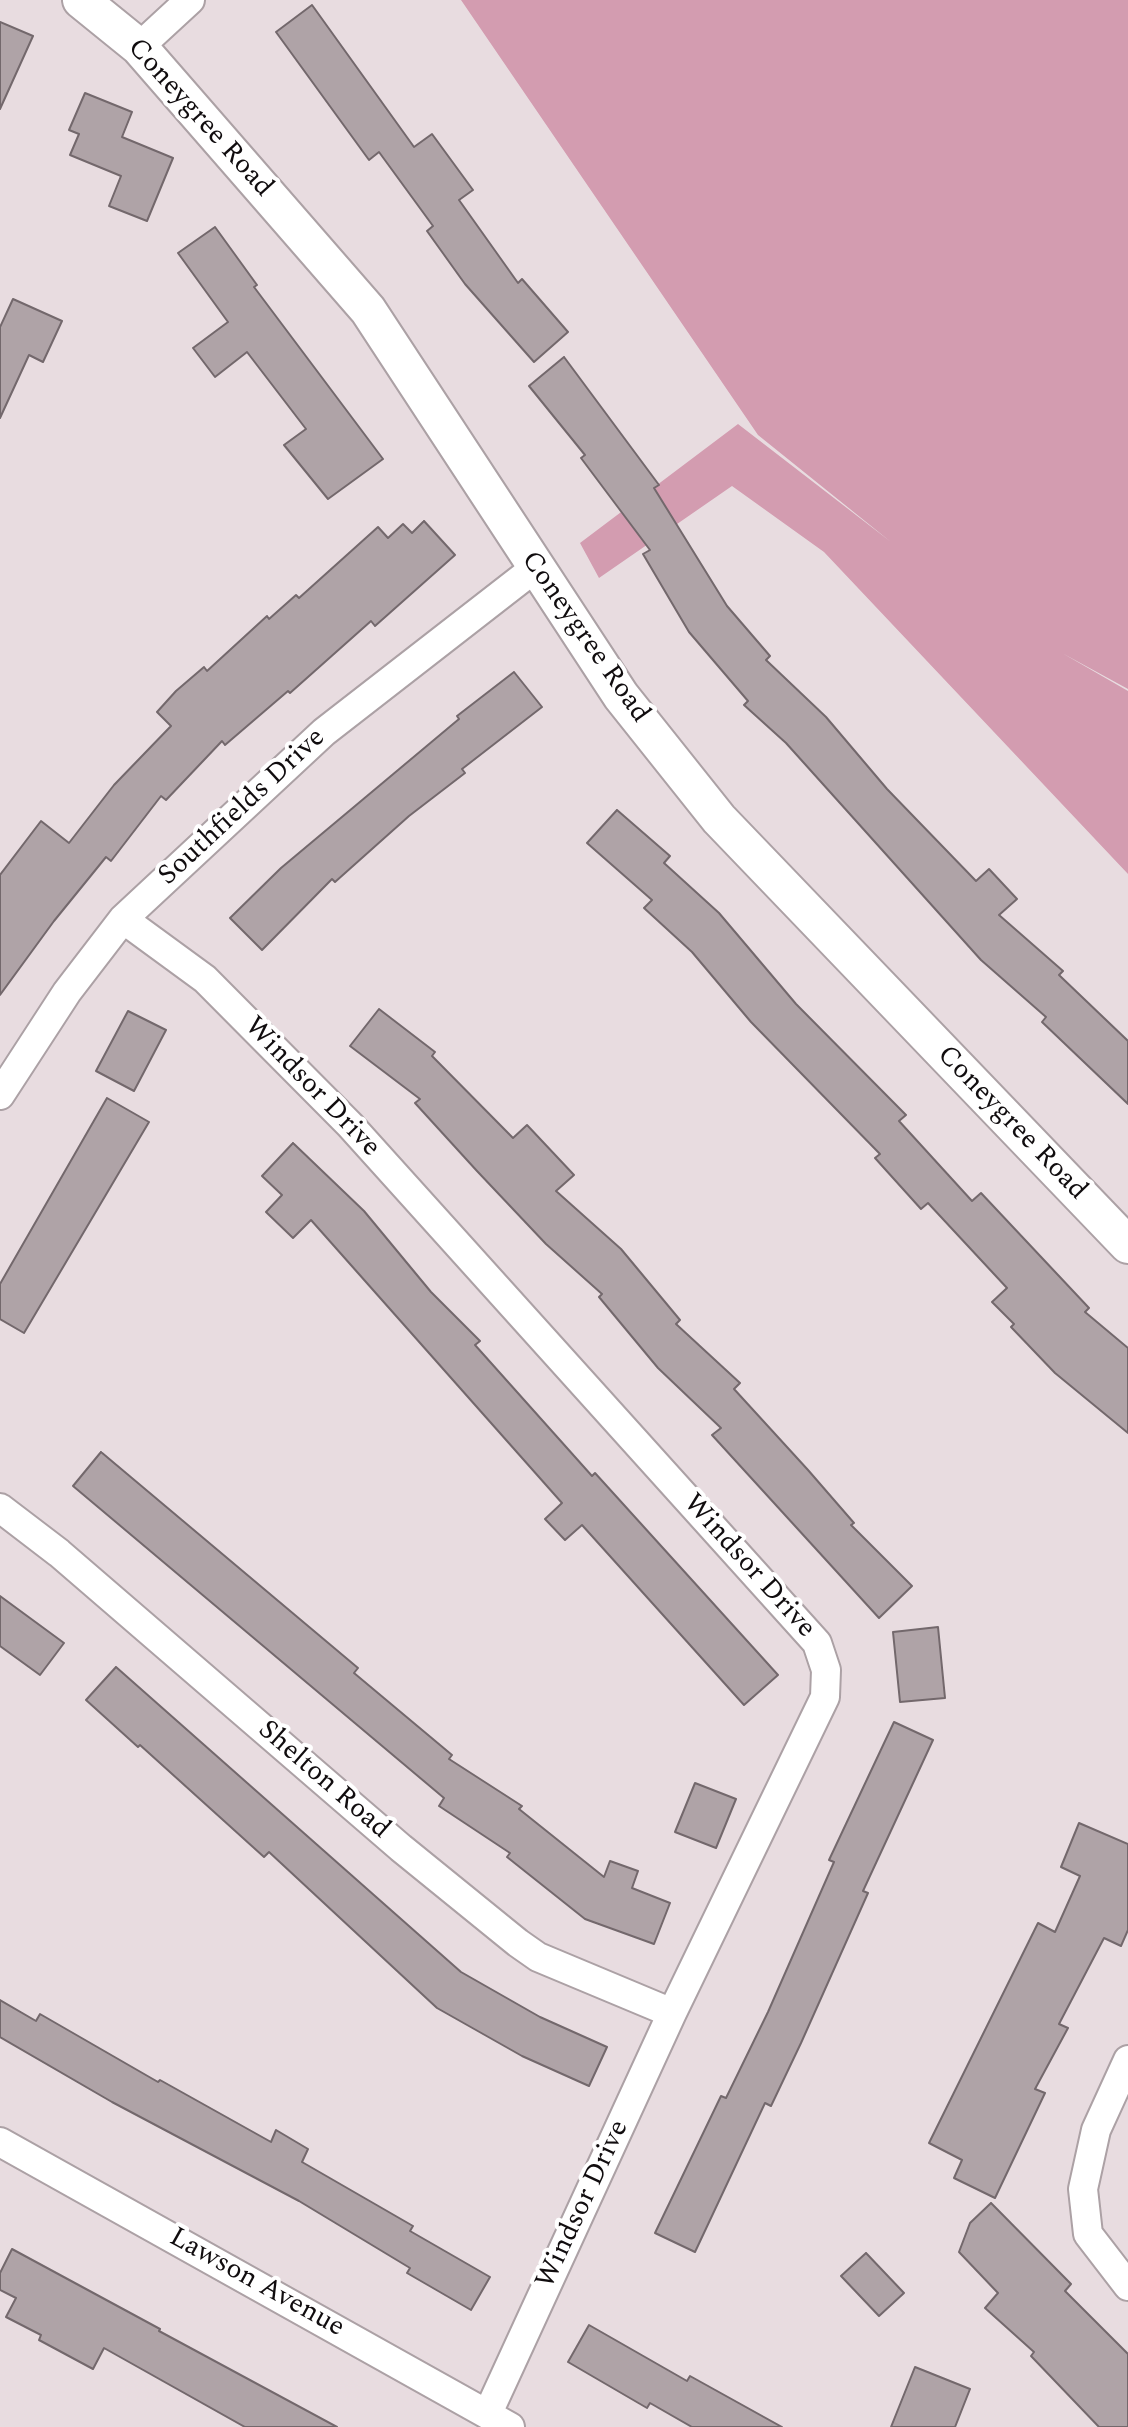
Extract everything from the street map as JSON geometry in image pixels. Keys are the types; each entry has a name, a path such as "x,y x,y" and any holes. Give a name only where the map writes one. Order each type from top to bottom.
{"street":[{"name":"Coneygree Road","path":"81,0 139,47 368,310 621,696 719,819 1128,1245"},
{"path":"139,47 190,0"},
{"name":"Southfields Drive","path":"0,1095 67,992 123,919 324,732 535,568"},
{"name":"Windsor Drive","path":"123,919 205,979 350,1125 817,1643 826,1670 825,1697 672,2013 499,2420"},
{"name":"Shelton Road","path":"0,1508 59,1553 401,1848 518,1943 538,1957 672,2013"},
{"path":"1128,2060 1096,2130 1083,2189 1088,2234 1128,2286"},
{"name":"Lawson Avenue","path":"0,2142 499,2420"}],"shaded area":[{"path":"461,0 1128,0 1128,689 1062,653 1128,691 1128,874 824,552 732,486 599,578 580,543 738,424 891,542 758,435"}],"building":[{"path":"312,5 414,147 432,134 473,190 459,200 518,283 522,279 568,332 534,362 465,284 427,231 433,226 379,152 369,160 276,32"},
{"path":"0,22 33,36 0,109"},
{"path":"85,93 132,112 122,137 173,158 147,221 109,206 121,176 70,155 79,134 69,130"},
{"path":"215,227 257,285 254,287 383,459 328,499 284,445 306,429 247,352 215,377 193,348 228,322 178,253"},
{"path":"13,299 62,321 43,362 29,355 0,418 0,327"},
{"path":"564,357 659,485 654,488 727,606 770,656 766,660 826,717 887,789 976,881 989,869 1017,899 999,915 1063,971 1059,975 1128,1041 1128,1104 1042,1022 1046,1017 981,960 786,743 744,705 748,701 689,632 643,554 650,550 581,458 585,455 529,386"},
{"path":"424,521 455,555 375,626 371,621 290,693 288,691 225,745 222,741 166,800 161,796 111,861 106,857 54,921 0,995 0,875 41,821 69,843 114,785 171,726 157,712 176,691 204,667 207,671 267,616 269,619 296,595 299,598 378,527 388,538 403,524 412,533"},
{"path":"514,672 542,707 462,769 465,773 409,816 335,882 332,879 262,950 230,918 281,868 459,719 457,716"},
{"path":"617,810 670,856 664,863 719,913 796,1004 906,1115 899,1121 972,1201 981,1193 1089,1308 1085,1312 1128,1348 1128,1433 1055,1373 1011,1327 1014,1324 992,1302 1007,1288 928,1203 921,1209 875,1158 880,1154 751,1022 692,952 644,908 652,900 587,843"},
{"path":"379,1009 435,1052 432,1056 513,1138 527,1125 574,1175 556,1191 621,1249 680,1320 676,1324 740,1383 734,1389 854,1523 851,1525 912,1586 879,1618 712,1435 721,1428 658,1368 599,1297 602,1294 546,1244 477,1171 415,1103 420,1099 350,1046"},
{"path":"128,1011 166,1030 134,1091 96,1071"},
{"path":"107,1098 149,1122 24,1333 0,1319 0,1284"},
{"path":"293,1143 364,1211 431,1292 480,1341 475,1345 592,1476 595,1473 778,1675 744,1705 582,1525 565,1540 545,1519 562,1503 311,1220 293,1238 266,1212 282,1195 262,1176"},
{"path":"101,1452 358,1668 354,1673 452,1755 449,1759 522,1806 519,1809 604,1877 610,1861 638,1871 632,1888 670,1903 654,1944 585,1919 507,1857 510,1853 439,1806 444,1798 73,1486"},
{"path":"0,1596 64,1643 40,1675 0,1646"},
{"path":"938,1627 945,1698 900,1702 893,1632"},
{"path":"116,1667 461,1972 540,2017 607,2047 589,2086 522,2056 437,2008 269,1852 264,1857 140,1745 138,1747 86,1700"},
{"path":"894,1722 933,1740 863,1891 868,1893 801,2043 771,2106 765,2103 695,2252 655,2233 721,2096 726,2098 768,2012 834,1862 829,1860"},
{"path":"695,1783 736,1799 716,1848 675,1832"},
{"path":"1079,1823 1128,1844 1128,1930 1121,1946 1104,1938 1059,2024 1068,2028 1035,2089 1045,2093 995,2198 954,2178 962,2160 929,2143 1038,1923 1055,1932 1080,1876 1061,1867"},
{"path":"0,2000 36,2021 40,2014 271,2142 276,2130 308,2149 302,2162 413,2226 410,2231 490,2277 471,2310 407,2273 410,2268 299,2201 112,2102 0,2037"},
{"path":"991,2203 1071,2284 1065,2291 1128,2354 1128,2427 1099,2427 1031,2356 1034,2352 985,2308 998,2293 959,2252 970,2223"},
{"path":"12,2249 337,2427 245,2427 104,2348 93,2369 39,2340 41,2335 6,2317 16,2298 0,2290 0,2273"},
{"path":"866,2253 904,2293 879,2316 841,2276"},
{"path":"589,2325 687,2381 690,2376 782,2427 692,2427 650,2403 647,2408 568,2362"},
{"path":"915,2367 970,2389 955,2427 891,2427"}]}
